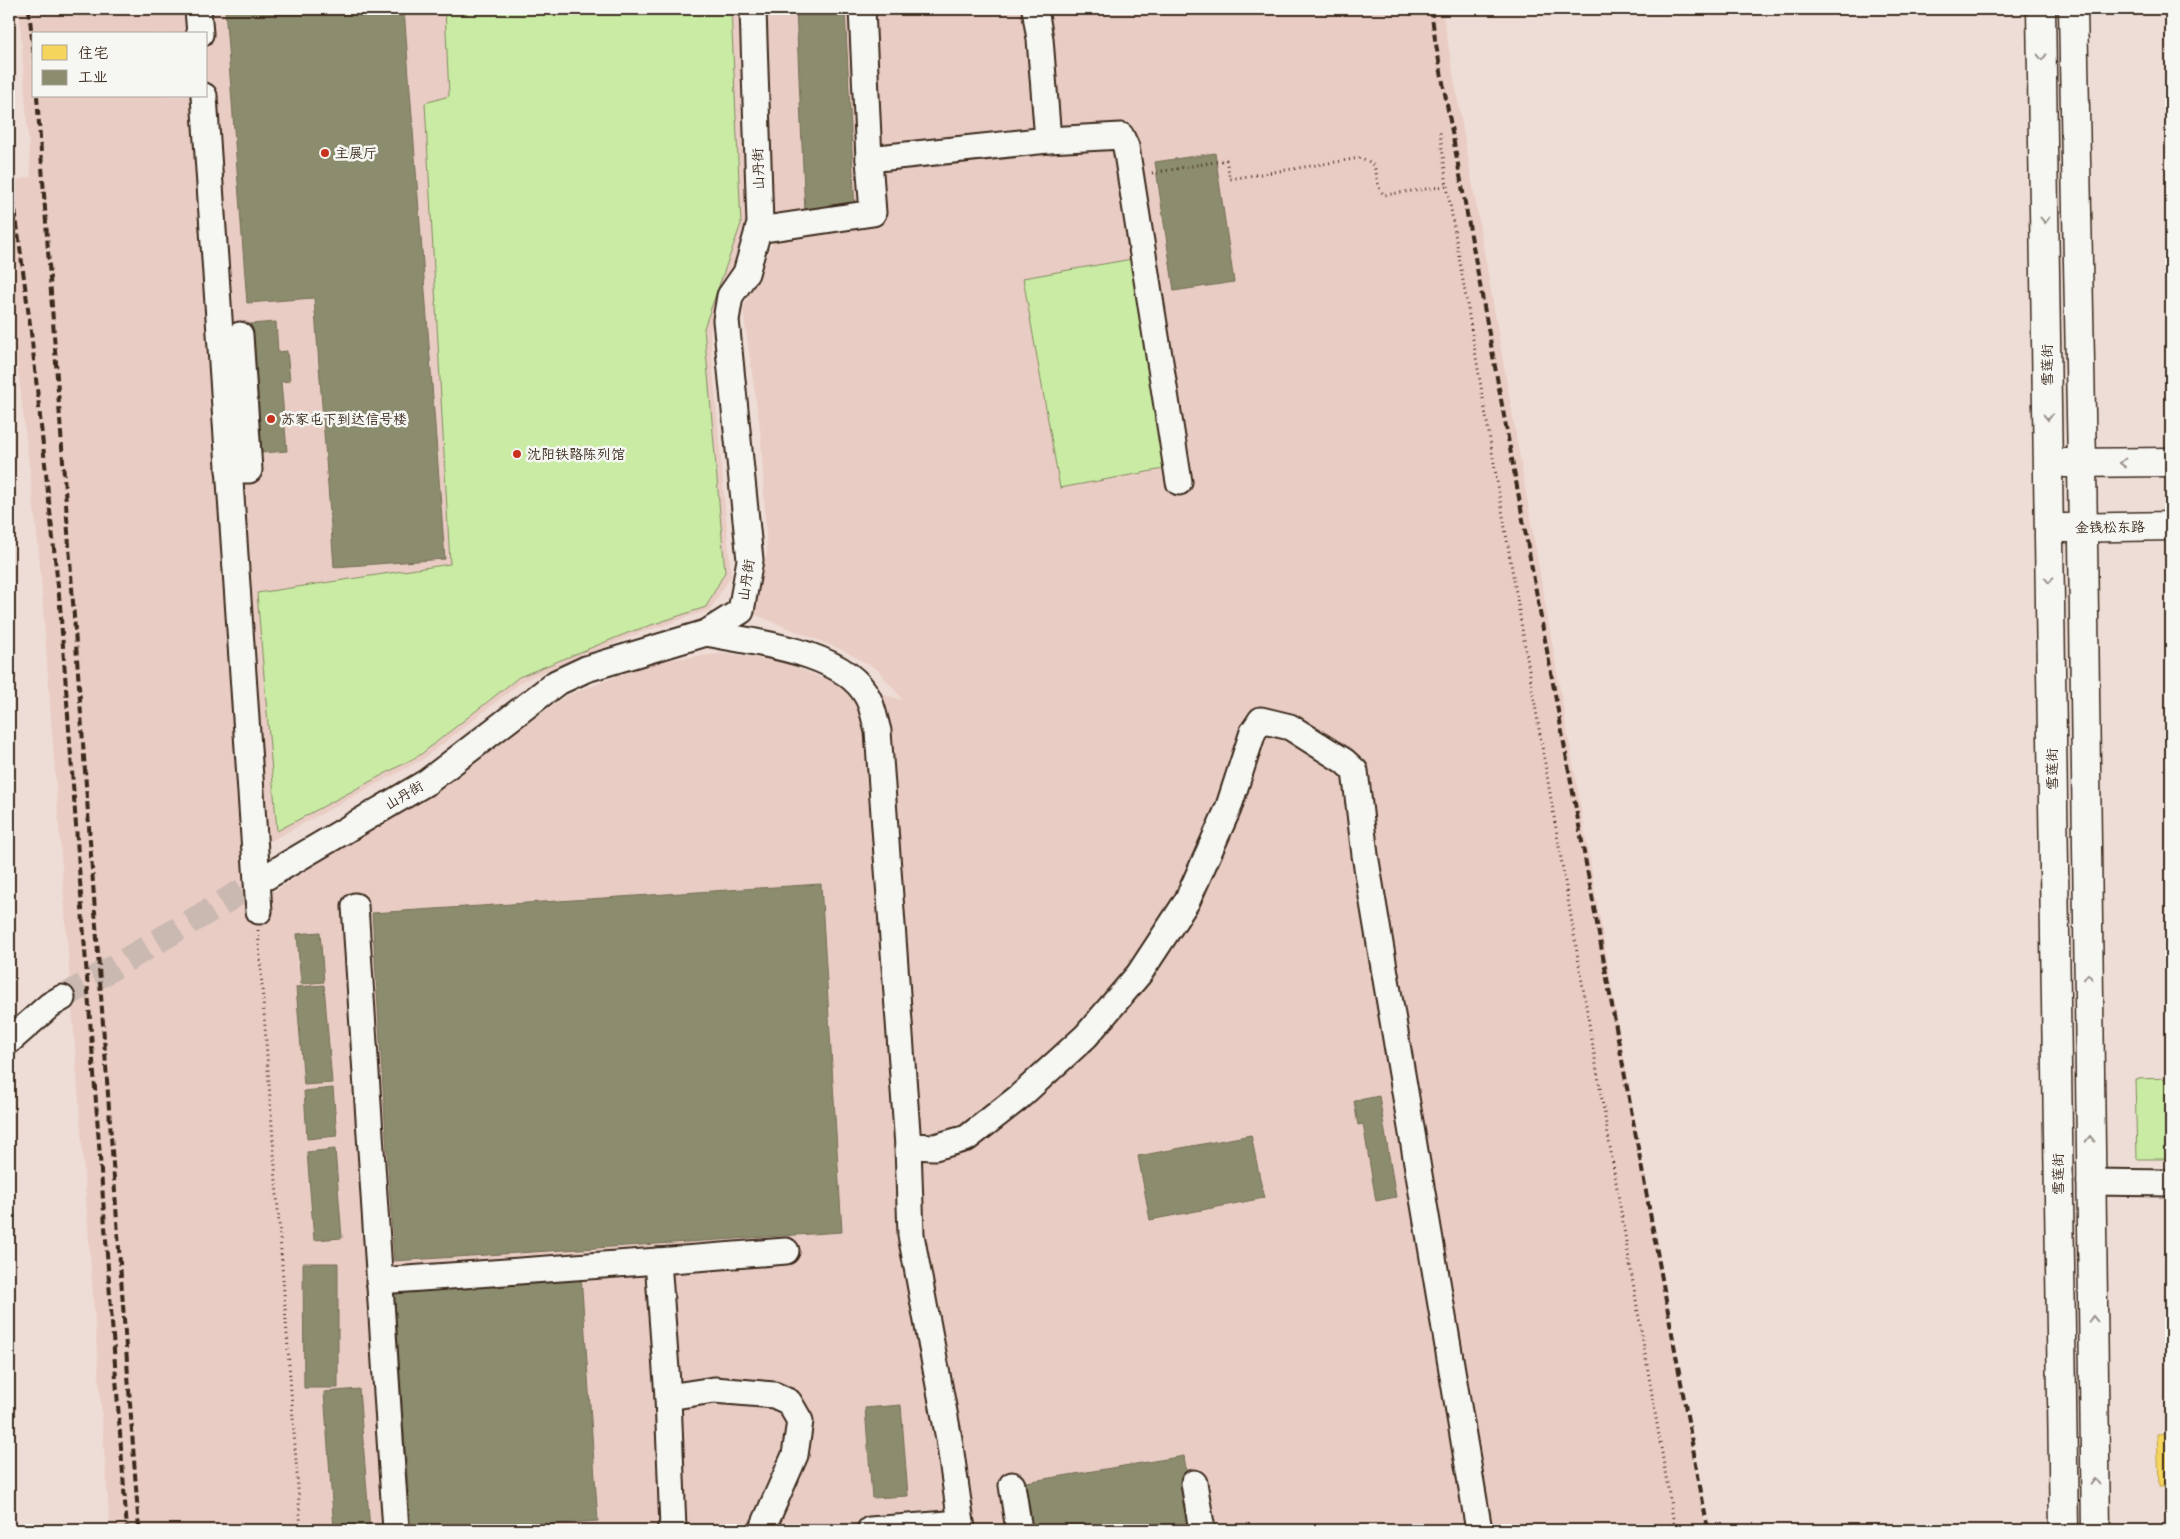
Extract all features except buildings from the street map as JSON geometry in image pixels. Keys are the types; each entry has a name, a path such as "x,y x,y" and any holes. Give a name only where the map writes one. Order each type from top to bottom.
{"main road":[{"name":"雪莲街","path":"2041,9 2064,1530"},
{"path":"2073,9 2083,528 2096,1530"},
{"path":"2049,463 2171,462"},
{"name":"金钱松东路","path":"2048,528 2171,526"}],"street":[{"path":"198,9 200,32"},
{"name":"山丹街","path":"266,877 426,782 556,683 586,669 706,633 741,611 750,560 726,320 730,296 746,273 760,224 753,9"},
{"path":"758,230 873,213 868,160 862,9"},
{"path":"1035,9 1040,39 1048,140"},
{"path":"204,98 234,350 229,470 259,911"},
{"path":"868,160 1048,140 1121,136 1126,147 1131,176 1179,482"},
{"path":"706,633 804,652 851,675 868,698 878,731 908,1146 911,1235 949,1439 961,1527 870,1530"},
{"path":"908,1146 935,1147 967,1138 1018,1098 1086,1036 1139,974 1187,900 1228,809 1253,732 1261,720 1290,726 1344,761 1355,771 1365,856 1479,1530"},
{"path":"355,906 396,1530"},
{"path":"9,1041 50,1005 62,998"},
{"path":"2090,1182 2171,1183"},
{"path":"379,1281 786,1251"},
{"path":"658,1261 668,1397 673,1529 670,1530"},
{"path":"668,1397 714,1390 774,1395 789,1402 800,1422 795,1455 762,1530"},
{"path":"1194,1483 1202,1530"},
{"path":"1012,1484 1019,1530"}],"path":[{"path":"1440,132 1675,1530"},
{"path":"1131,176 1226,160 1230,179 1360,158 1369,160 1375,167 1377,186 1384,195 1448,186"},
{"path":"259,911 258,934 301,1530"}],"shaded area":[{"path":"19,9 739,9 746,232 710,332 731,576 710,610 637,634 524,680 423,759 267,843 266,897 469,763 566,696 657,661 726,653 785,663 820,677 903,700 878,670 845,651 751,613 767,553 761,436 743,309 772,244 767,9 1442,9 1706,1530 110,1530 39,552 9,290 9,181 31,177"}],"green space":[{"name":"沈阳铁路陈列馆","path":"445,9 731,9 741,224 704,328 725,572 706,607 630,632 519,677 420,755 277,831 257,593 450,564 425,103 449,96"},
{"path":"1132,259 1169,468 1060,488 1023,278"},
{"path":"2171,1078 2171,1159 2137,1159 2135,1079"}],"tunnel":[{"path":"62,998 266,877"}],"railway":[{"path":"29,9 32,38"},
{"path":"1431,9 1708,1530"},
{"path":"37,98 139,1530"},
{"path":"9,163 31,332 60,605 127,1530"}],"place":[{"name":"主展厅","path":"325,153"},
{"name":"苏家屯下到达信号楼","path":"271,419"},
{"name":"沈阳铁路陈列馆","path":"517,454"}]}
